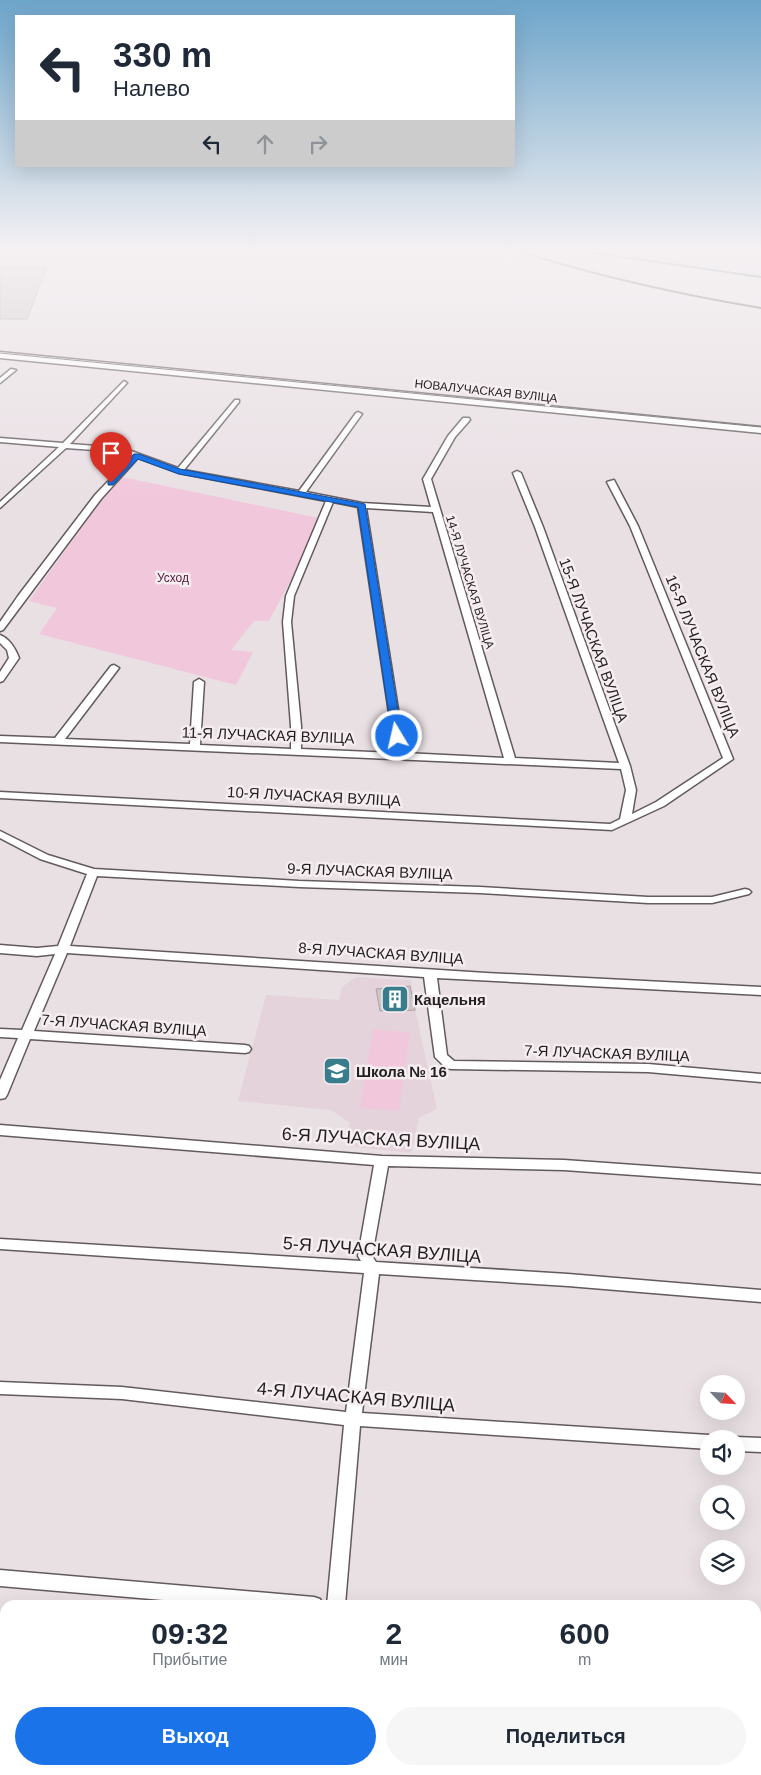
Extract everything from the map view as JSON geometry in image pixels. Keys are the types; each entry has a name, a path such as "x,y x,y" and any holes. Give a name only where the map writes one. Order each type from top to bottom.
{"main road":[{"name":"НОВАЛУЧАСКАЯ ВУЛІЦА","path":"0,349 738,424 761,430"},
{"name":"НОВАЛУЧАСКАЯ ВУЛІЦА","path":"0,355 738,424 761,423"}],"street":[{"path":"0,381 13,370"},
{"path":"0,506 65,445 124,384"},
{"path":"179,471 237,401"},
{"path":"301,493 358,414"},
{"name":"14-Я ЛУЧАСКАЯ ВУЛІЦА","path":"466,420 452,436 427,479 510,760"},
{"path":"0,440 123,450 179,471 362,505 435,510"},
{"path":"0,628 20,598 98,497 136,456"},
{"name":"15-Я ЛУЧАСКАЯ ВУЛІЦА","path":"516,473 539,527 625,766 631,790 625,820"},
{"name":"16-Я ЛУЧАСКАЯ ВУЛІЦА","path":"611,482 634,526 728,759 660,804 625,820"},
{"path":"296,751 296,726 288,622 290,596 330,500"},
{"path":"362,505 400,755"},
{"path":"0,638 11,649 14,658 0,679"},
{"path":"58,741 114,668"},
{"path":"196,747 199,682"},
{"name":"11-Я ЛУЧАСКАЯ ВУЛІЦА","path":"0,738 625,766"},
{"name":"10-Я ЛУЧАСКАЯ ВУЛІЦА","path":"0,795 612,827 625,820"},
{"name":"9-Я ЛУЧАСКАЯ ВУЛІЦА","path":"0,834 44,857 93,872 299,884 480,890 648,900 712,900 745,892"},
{"path":"0,1095 25,1034 64,949 93,872"},
{"name":"8-Я ЛУЧАСКАЯ ВУЛІЦА","path":"0,949 37,952 64,949 430,973 761,991"},
{"name":"7-Я ЛУЧАСКАЯ ВУЛІЦА","path":"430,973 441,1057 451,1064 648,1068 761,1078"},
{"name":"7-Я ЛУЧАСКАЯ ВУЛІЦА","path":"0,1033 245,1049"},
{"name":"6-Я ЛУЧАСКАЯ ВУЛІЦА","path":"0,1130 382,1161 564,1166 761,1179"},
{"path":"336,1600 353,1419 372,1268 365,1256 382,1161"},
{"name":"5-Я ЛУЧАСКАЯ ВУЛІЦА","path":"0,1244 568,1280 761,1296"},
{"name":"4-Я ЛУЧАСКАЯ ВУЛІЦА","path":"0,1388 122,1393 353,1419 700,1441"},
{"path":"745,1444 761,1445"},
{"path":"0,1578 256,1600"}],"shaded area":[{"name":"Школа № 16","path":"356,977 411,980 417,1018 437,1109 419,1118 411,1153 347,1146 350,1123 331,1110 238,1101 266,995 339,1000 342,987"}],"green space":[{"name":"Усход","path":"122,477 319,518 293,576 269,621 254,621 231,650 253,652 236,685 39,634 57,608 29,601 100,502"},
{"path":"373,1029 410,1032 399,1111 360,1108"}],"building":[{"name":"Кацельня","path":"410,986 415,1010 380,1011 376,989"}],"tram line":[{"path":"0,353 761,427"}],"place":[{"name":"Кацельня","path":"395,999"},
{"name":"Школа № 16","path":"337,1071"}],"route":[{"path":"111,483 136,456 179,471 362,505 397,736"}]}
